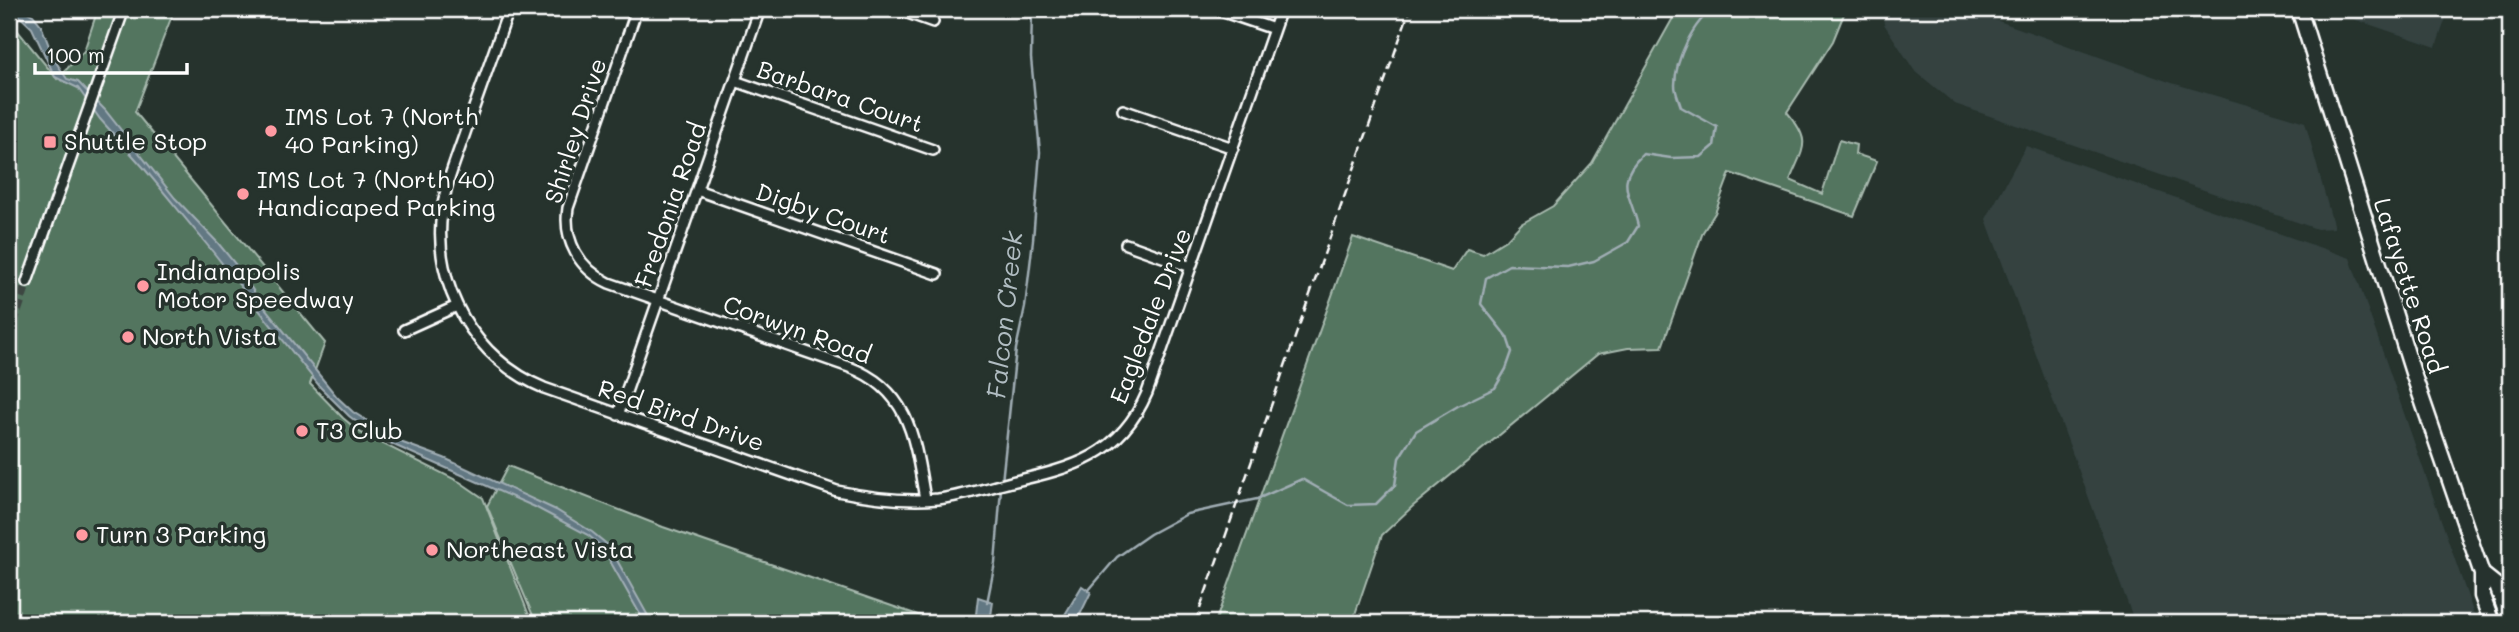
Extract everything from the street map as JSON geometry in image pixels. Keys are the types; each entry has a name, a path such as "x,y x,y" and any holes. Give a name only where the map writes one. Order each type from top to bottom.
{"main road":[{"name":"Lafayette Road","path":"2299,9 2414,376 2483,574 2482,596 2492,623"},
{"name":"Lafayette Road","path":"2483,574 2497,586 2507,607 2510,623"}],"street":[{"path":"27,282 124,9"},
{"name":"Red Bird Drive","path":"509,9 448,182 442,210 442,257 447,280 457,306 483,345 517,374 540,387 618,415 837,491 888,499 925,499"},
{"name":"Shirley Drive","path":"637,9 569,203 567,227 576,255 595,275 609,283 658,300"},
{"name":"Fredonia Road","path":"618,415 760,9"},
{"path":"896,9 933,22"},
{"path":"1215,9 1274,29"},
{"name":"Eagledale Drive","path":"925,499 989,488 1084,462 1104,449 1128,426 1147,393 1281,9"},
{"name":"Barbara Court","path":"735,81 933,150"},
{"path":"1123,110 1233,148"},
{"name":"Digby Court","path":"697,190 937,274"},
{"path":"1126,244 1191,267"},
{"name":"Corwyn Road","path":"658,300 849,367 874,380 898,403 910,424 925,499"},
{"path":"404,330 457,306"}],"shaded area":[{"path":"1882,9 1965,9 2172,83 2305,122 2334,228 2317,229 1955,104 1914,70 1884,24"},
{"path":"2324,9 2449,9 2436,47"},
{"path":"2026,146 2350,258 2477,623 2135,623 1986,219"}],"green space":[{"name":"Indianapolis Motor Speedway","path":"98,9 160,9 173,13 135,112 325,343 310,384 361,433 460,482 483,498 532,623 9,623 9,20 57,79 84,51"},
{"path":"1678,9 1846,9 1833,41 1787,112 1803,138 1802,152 1790,180 1822,194 1839,140 1856,145 1855,154 1877,161 1854,216 1730,173 1715,213 1703,232 1662,347 1628,348 1598,354 1412,507 1382,535 1352,623 1215,623 1353,237 1452,271 1467,249 1483,254 1507,239 1521,224 1553,206 1592,163"},
{"path":"508,466 663,527 941,623 536,623 487,506"}],"water":[{"path":"12,9 22,9 33,15 41,25 54,59 67,79 78,82 105,110 175,198 218,243 240,270 261,303 337,397 353,412 403,443 444,458 556,510 592,532 609,546 652,623 645,623 602,547 588,535 535,507 396,446 371,433 349,416 321,388 213,252 100,119 78,88 55,77 32,28"},
{"path":"1082,586 1091,592 1076,623 1060,623"},
{"path":"978,597 993,602 990,623 975,623"}],"waterway":[{"name":"Falcon Creek","path":"1002,482 1016,349 1025,307 1033,240 1040,152 1031,58 1032,9"},
{"path":"1088,591 1117,557 1150,534 1187,514 1257,499 1302,479 1348,505 1376,504 1395,485 1399,458 1416,431 1495,388 1506,369 1512,352 1507,337 1481,304 1486,278 1509,265 1568,267 1594,261 1628,242 1638,226 1627,188 1629,172 1634,164 1643,154 1671,158 1701,157 1714,146 1717,127 1681,107 1675,85 1678,65 1692,32 1714,9"},
{"name":"Falcon Creek","path":"987,603 995,563 1001,489"}],"tunnel":[{"path":"9,336 27,282"}],"railway":[{"path":"1195,623 1410,9"}],"place":[{"name":"IMS Lot 7 (North 40 Parking)","path":"271,131"},
{"name":"Shuttle Stop","path":"50,142"},
{"name":"IMS Lot 7 (North 40) Handicaped Parking","path":"243,194"},
{"name":"Indianapolis Motor Speedway","path":"143,286"},
{"name":"North Vista","path":"128,337"},
{"name":"T3 Club","path":"302,431"},
{"name":"Turn 3 Parking","path":"82,535"},
{"name":"Northeast Vista","path":"432,550"}]}
